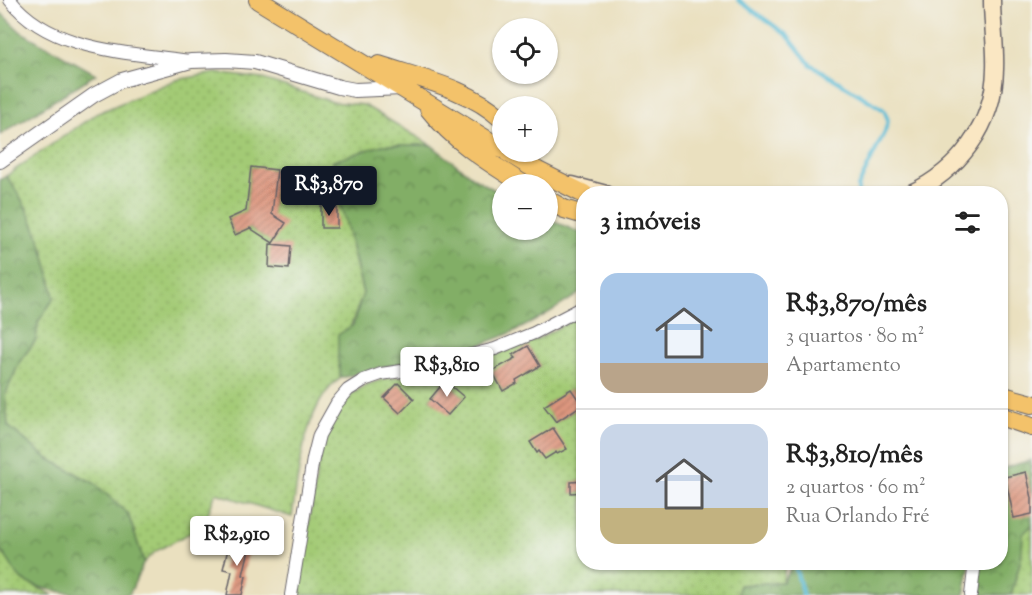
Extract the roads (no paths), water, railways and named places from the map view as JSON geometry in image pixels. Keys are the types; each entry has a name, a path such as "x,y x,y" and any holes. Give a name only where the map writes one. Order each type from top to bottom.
{"main road":[{"path":"258,0 420,99 447,123 475,154 507,174"},
{"path":"925,186 950,169 969,148 983,124 992,97 995,70 992,0"},
{"path":"351,56 466,95 492,109"},
{"path":"447,123 452,102 466,95"},
{"path":"447,123 492,144"},
{"path":"523,162 576,190"},
{"path":"532,162 538,171"},
{"path":"560,182 576,186"},
{"path":"558,206 576,213"},
{"path":"1008,397 1032,404"},
{"path":"1008,419 1032,427"}],"street":[{"path":"10,0 38,26 77,43 190,61 255,62 347,88 402,88"},
{"path":"0,161 94,95 122,80 190,61"},
{"path":"291,595 319,435 327,419 348,390 364,380 381,374 415,369 495,349 534,333 576,311"},
{"path":"971,595 974,570"}],"waterway":[{"path":"738,0 787,35 810,64 884,110 888,120 885,131 858,186"},
{"path":"796,570 803,595"}]}
